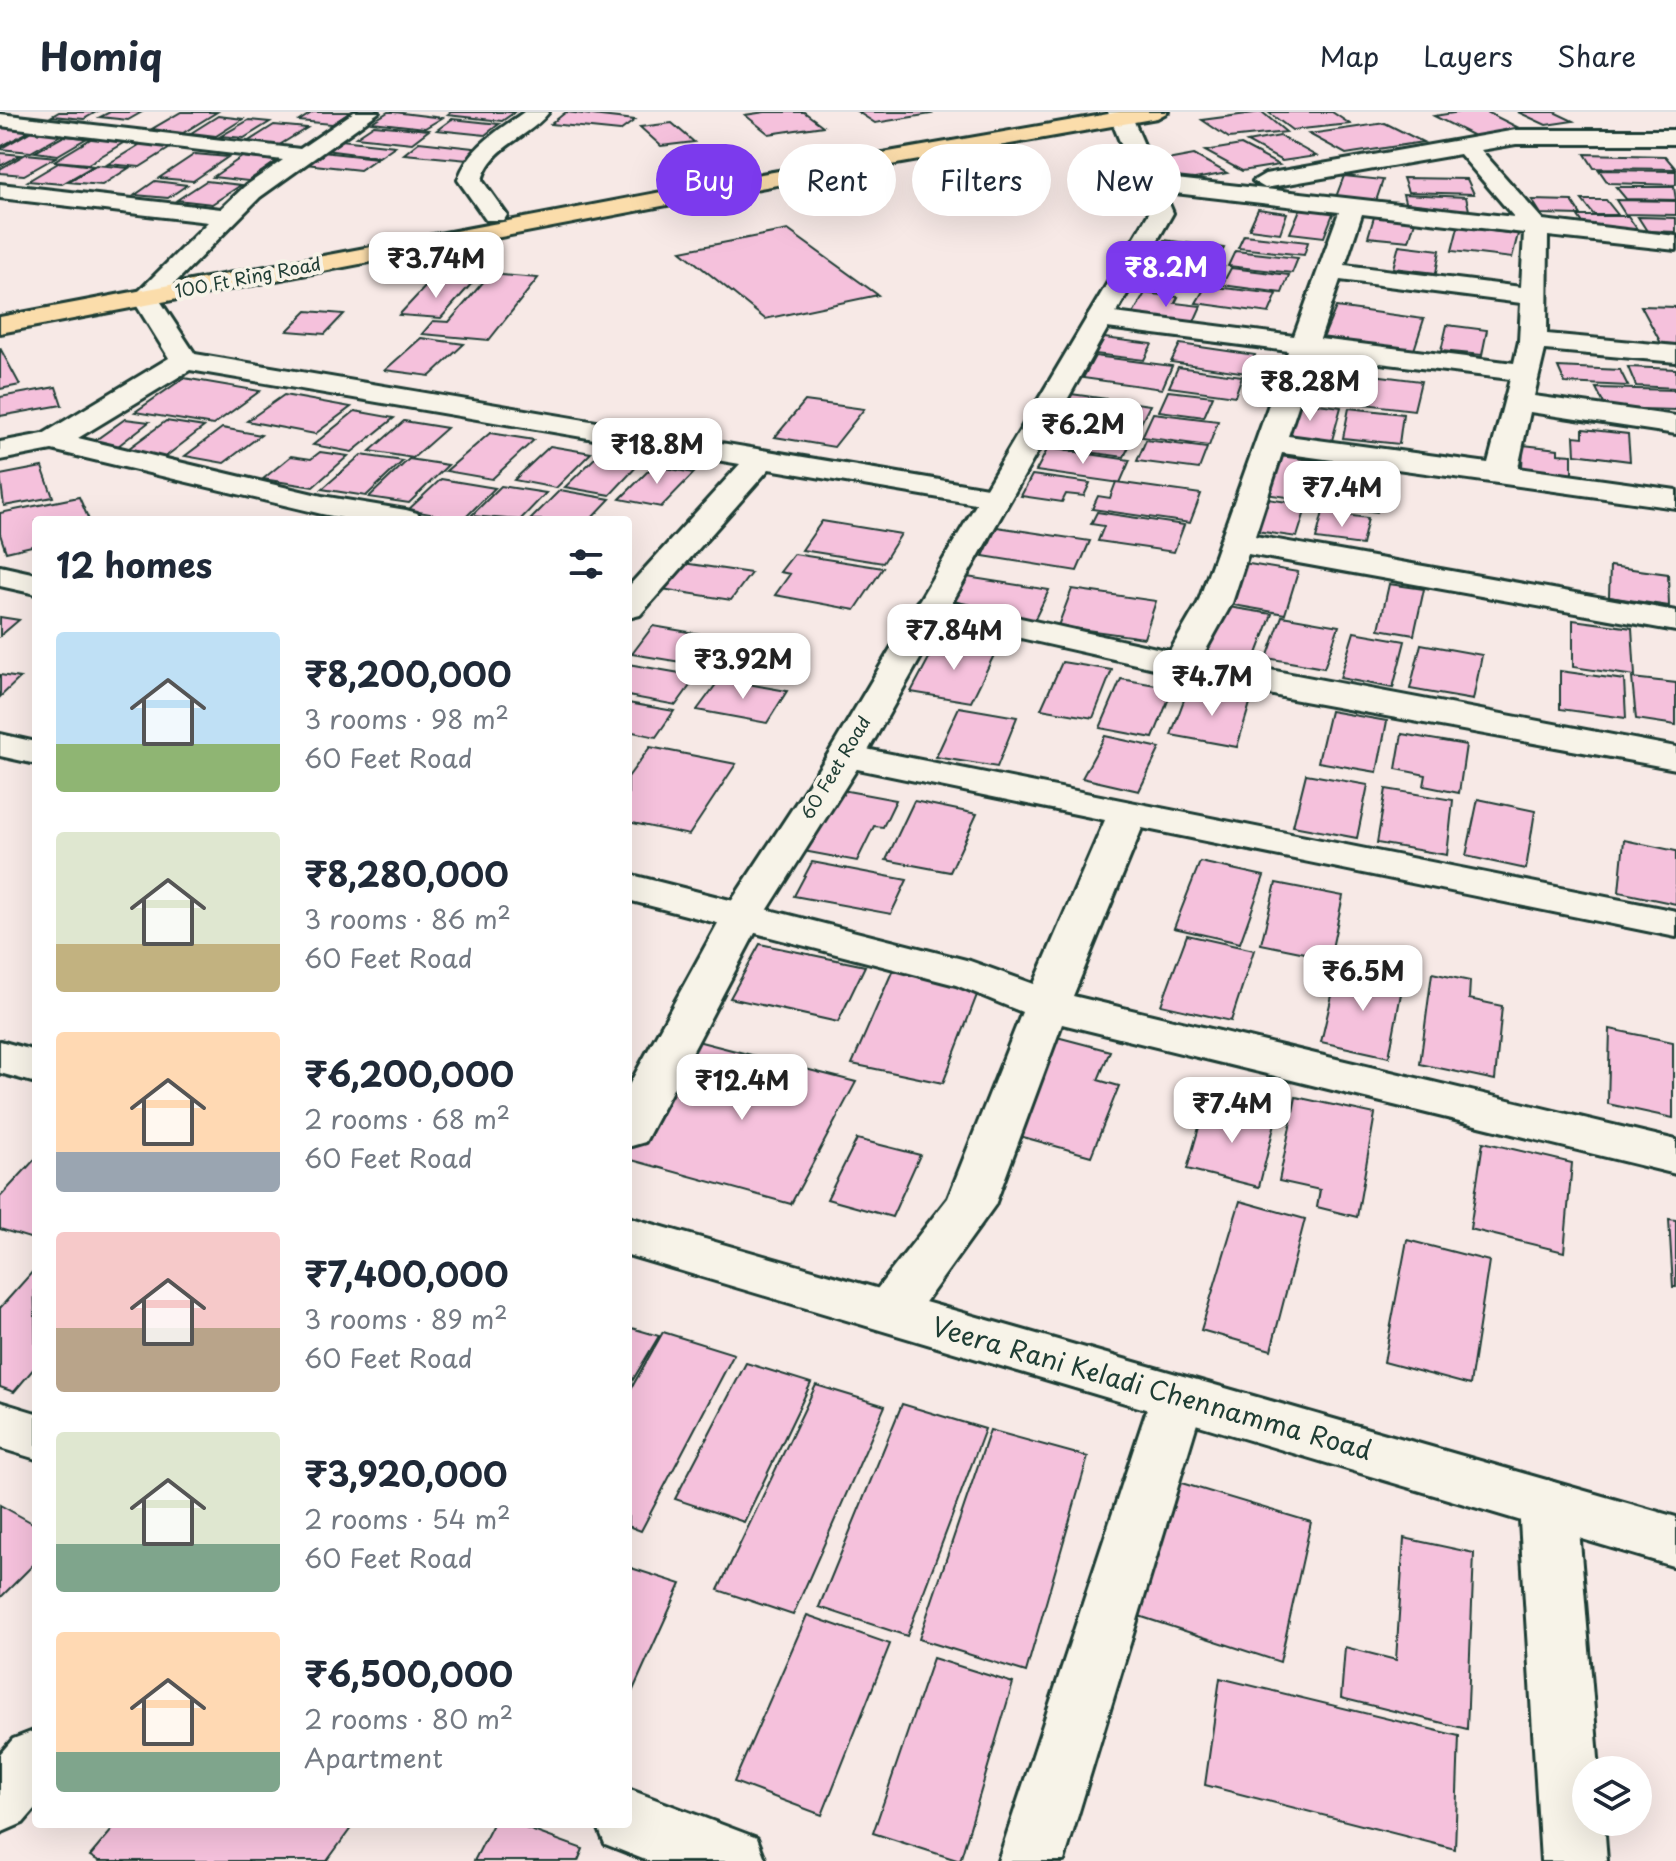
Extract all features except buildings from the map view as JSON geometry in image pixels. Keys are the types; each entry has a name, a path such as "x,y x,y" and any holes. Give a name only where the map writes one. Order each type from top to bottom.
{"main road":[{"name":"100 Ft Ring Road","path":"0,305 1070,112"},
{"name":"100 Ft Ring Road","path":"0,325 709,190 1121,115 1157,112"}],"street":[{"path":"185,361 145,298 252,192 368,112"},
{"path":"495,215 470,180 472,168 479,158 538,112"},
{"name":"60 Feet Road","path":"1121,115 1133,144"},
{"path":"0,120 304,156"},
{"path":"1208,190 1516,137 1675,138"},
{"path":"1466,147 1536,228 1533,341 1501,474"},
{"path":"1181,187 1676,243"},
{"path":"0,191 224,217"},
{"path":"1181,663 1215,603 1353,205"},
{"name":"60 Feet Road","path":"632,1123 744,914 846,756 1159,216"},
{"path":"1329,271 1536,297"},
{"path":"1099,319 1525,373"},
{"path":"1533,341 1676,354"},
{"path":"0,451 52,441 185,361 993,498"},
{"path":"1518,402 1676,425"},
{"path":"52,441 322,505 384,516"},
{"path":"1270,442 1676,499"},
{"path":"632,603 761,459"},
{"path":"267,516 322,505"},
{"path":"1235,542 1676,621"},
{"path":"632,560 665,566"},
{"path":"0,569 32,563"},
{"path":"0,576 32,583"},
{"path":"930,608 1287,687 1676,758"},
{"path":"0,745 32,752"},
{"path":"846,756 1676,924"},
{"path":"889,1312 970,1205 1047,1005 1129,811"},
{"path":"632,888 744,914 970,975 1047,1005 1676,1157"},
{"path":"0,1057 32,1066"},
{"name":"Veera Rani Keladi Chennamma Road","path":"632,1237 1676,1542"},
{"path":"1031,1861 1178,1397"},
{"path":"0,1425 32,1435"},
{"path":"1548,1505 1574,1861"},
{"path":"0,1801 32,1765"},
{"path":"632,1823 733,1861"}]}
